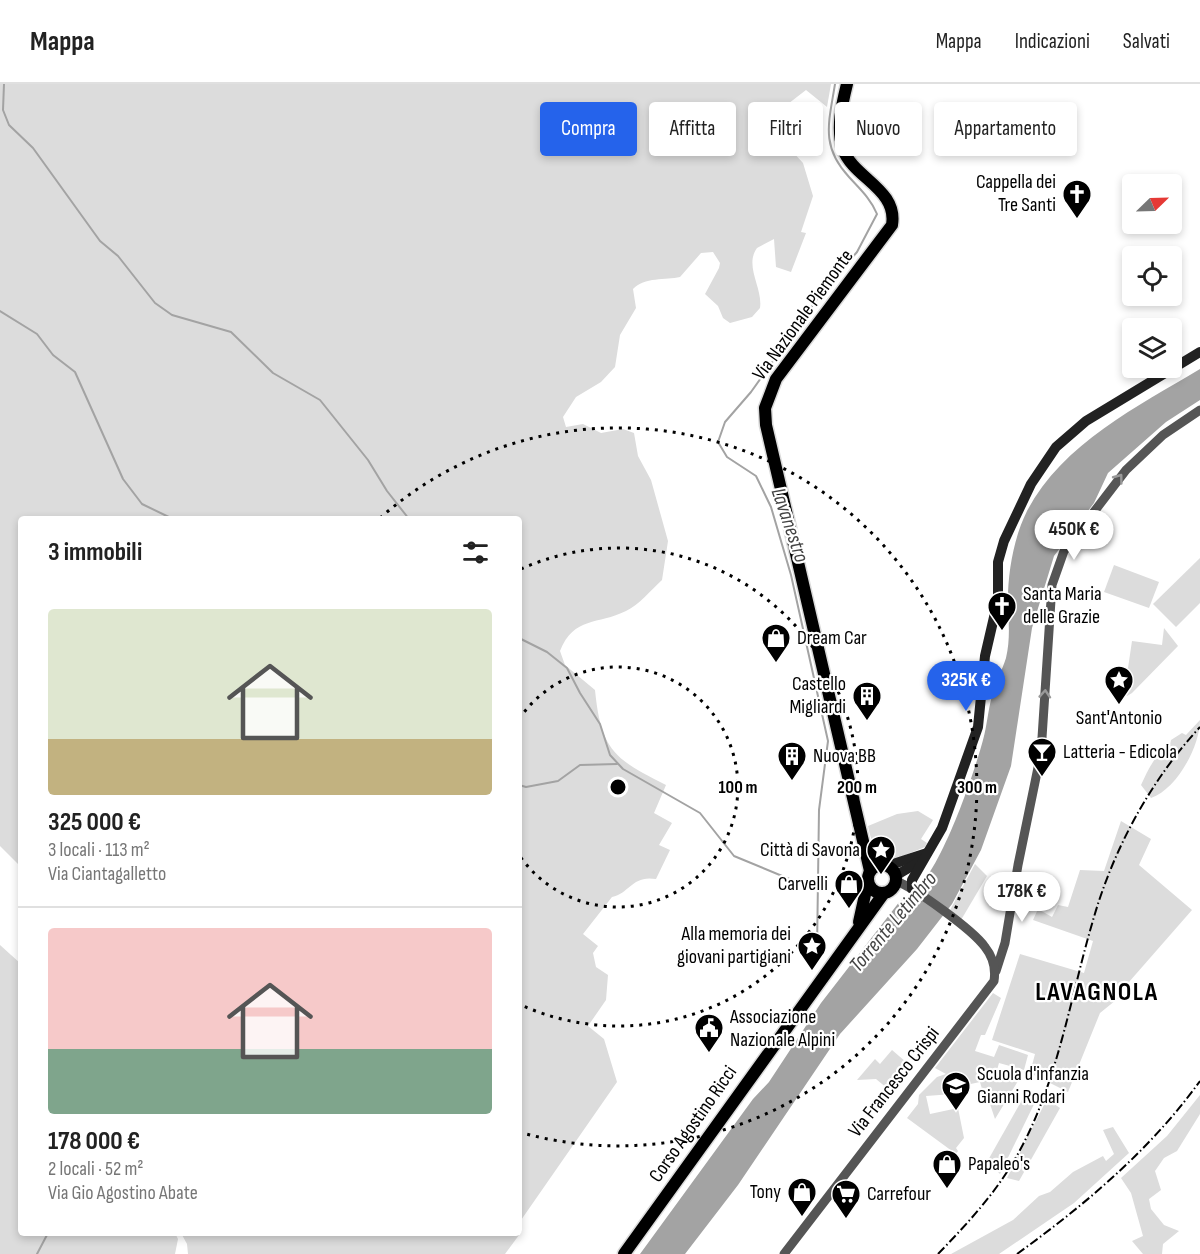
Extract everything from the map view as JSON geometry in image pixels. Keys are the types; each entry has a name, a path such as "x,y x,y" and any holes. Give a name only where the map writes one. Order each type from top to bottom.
{"main road":[{"name":"Via Nazionale Piemonte","path":"847,84 841,112 841,137 844,151 886,197 891,206 892,225 776,379 765,408 766,425 863,835 869,875"},
{"path":"913,890 912,880 942,828 978,727 985,656 998,600 998,568 1004,541 1031,483 1056,447 1086,421 1200,352"},
{"name":"Via Nazionale Piemonte","path":"863,835 890,872"},
{"path":"885,893 875,892 869,875 890,872 927,853"},
{"name":"Corso Agostino Ricci","path":"624,1254 816,984 885,893 892,889 890,872"},
{"name":"Corso Agostino Ricci","path":"857,929 869,875"}],"street":[{"name":"Via Francesco Crispi","path":"784,1254 985,996 994,981 1005,943 1041,753 1052,585 1060,560 1138,456 1200,410"},
{"path":"890,872 984,945 996,971"}],"shaded area":[{"path":"0,84 831,84 827,107 806,90 790,102 748,102 748,156 797,156 803,163 813,196 801,232 806,233 791,272 776,267 774,239 757,248 752,262 760,308 752,317 730,323 723,318 718,306 705,294 720,263 713,252 701,253 680,277 643,282 638,285 633,289 636,308 620,335 615,367 601,382 576,397 563,417 566,427 583,424 601,433 623,429 634,433 638,456 651,480 668,541 662,580 631,608 588,623 572,632 560,651 565,665 595,690 601,726 613,750 634,768 666,785 654,813 672,823 659,845 670,850 656,879 648,878 636,882 612,897 583,934 598,946 593,953 596,967 608,975 606,1000 588,1026 604,1039 617,1082 522,1219 522,516 18,516 18,864 0,846"},
{"path":"1200,558 1200,603 1176,627 1153,604"},
{"path":"1114,565 1159,582 1149,608 1104,592"},
{"path":"1164,628 1178,646 1132,693 1124,695 1132,641 1162,645"},
{"path":"1200,720 1196,742 1185,765 1170,786 1151,798 1141,785 1152,763 1170,745 1171,740 1182,733 1186,735"},
{"path":"918,811 933,820 921,839 927,843 925,847 893,860 882,856 873,843 868,826 897,814"},
{"path":"1121,821 1151,839 1139,865 1192,910 1122,990 1121,996 1100,1013 1068,1092 1030,1073 1035,1054 992,1040 1020,954 1084,973 1093,941 1033,920 1038,909 1052,917 1058,905 1068,907 1080,870 1104,871"},
{"path":"975,864 987,876 961,920 949,912"},
{"path":"0,945 18,961 18,1236 176,1236 178,1239 175,1254 0,1254"},
{"path":"993,993 1001,998 985,1035 981,1035 975,1051 994,1057 999,1045 1028,1055 1024,1070 999,1063 995,1077 1018,1081 995,1119 988,1098 993,1097 991,1087 982,1089 980,1082 952,1088 953,1094 926,1096 930,1114 958,1108 964,1138 956,1148 958,1151 956,1154 907,1118 918,1104 919,1095 937,1077 946,1074 935,1068"},
{"path":"892,1050 913,1068 893,1093 876,1079 857,1080 875,1059 880,1064"},
{"path":"1027,1091 1038,1096 1000,1174 987,1162"},
{"path":"1200,1095 1200,1114 1177,1151 1164,1158 1155,1171 1161,1190 1149,1199 1151,1209 1164,1225 1179,1231 1163,1244 1162,1254 1143,1254 1132,1241 1143,1236 1131,1193 1121,1178 1167,1136"},
{"path":"1047,1099 1060,1108 1019,1181 1007,1178"},
{"path":"1113,1127 1129,1153 1074,1203 999,1254 951,1254 1013,1220 1039,1196 1050,1192 1073,1172 1103,1156 1106,1161 1114,1154 1103,1130"},
{"path":"183,1236 518,1236 505,1254 188,1254 187,1244"}],"water":[{"name":"Torrente Letimbro","path":"1200,369 1200,400 1166,422 1108,473 1094,503 1054,556 1032,628 1011,766 981,850 952,904 917,949 840,1034 738,1185 685,1254 640,1254 753,1099 769,1082 821,1003 900,901 913,894 926,878 939,856 971,779 984,735 993,691 1006,658 1012,558 1022,522 1042,487 1081,446 1103,429"}],"waterway":[{"path":"4,84 3,110 9,125 33,148 100,241 118,256 155,303 172,315 231,332 273,373 320,400 368,460 387,491 407,516"},
{"name":"Lavanestro","path":"817,950 819,810 828,741 791,575 771,507 756,476 727,457 718,442 725,422 751,392 820,295 857,252 877,214 868,199 840,166 830,144 829,122 835,84"},
{"path":"0,311 37,334 53,355 75,372 123,479 142,504 167,516"},
{"path":"522,640 547,652 567,668 600,724 610,755 623,769 700,813 734,856 816,890"},
{"path":"522,786 558,781 580,765 617,764"},
{"path":"37,1254 46,1236"}],"railway":[{"path":"938,1254 970,1220 998,1185 1030,1131 1053,1071 1085,947 1112,866 1150,792 1200,727"},
{"path":"1017,1254 1068,1216 1116,1175 1160,1130 1200,1081"}],"place":[{"name":"Cappella dei Tre Santi","path":"1077,220"},
{"name":"Santa Maria delle Grazie","path":"1002,632"},
{"name":"Dream Car","path":"776,664"},
{"name":"Sant'Antonio","path":"1119,706"},
{"name":"Castello Migliardi","path":"867,722"},
{"name":"Latteria - Edicola","path":"1042,778"},
{"name":"Nuova BB","path":"792,782"},
{"name":"Città di Savona","path":"881,876"},
{"name":"Carvelli","path":"849,910"},
{"name":"Alla memoria dei giovani partigiani","path":"812,972"},
{"name":"Associazione Nazionale Alpini","path":"709,1054"},
{"name":"Scuola d'infanzia Gianni Rodari","path":"956,1112"},
{"name":"Papaleo's","path":"947,1190"},
{"name":"Tony","path":"802,1218"},
{"name":"Carrefour","path":"846,1220"}],"district":[{"name":"LAVAGNOLA","path":"1097,992"}]}
